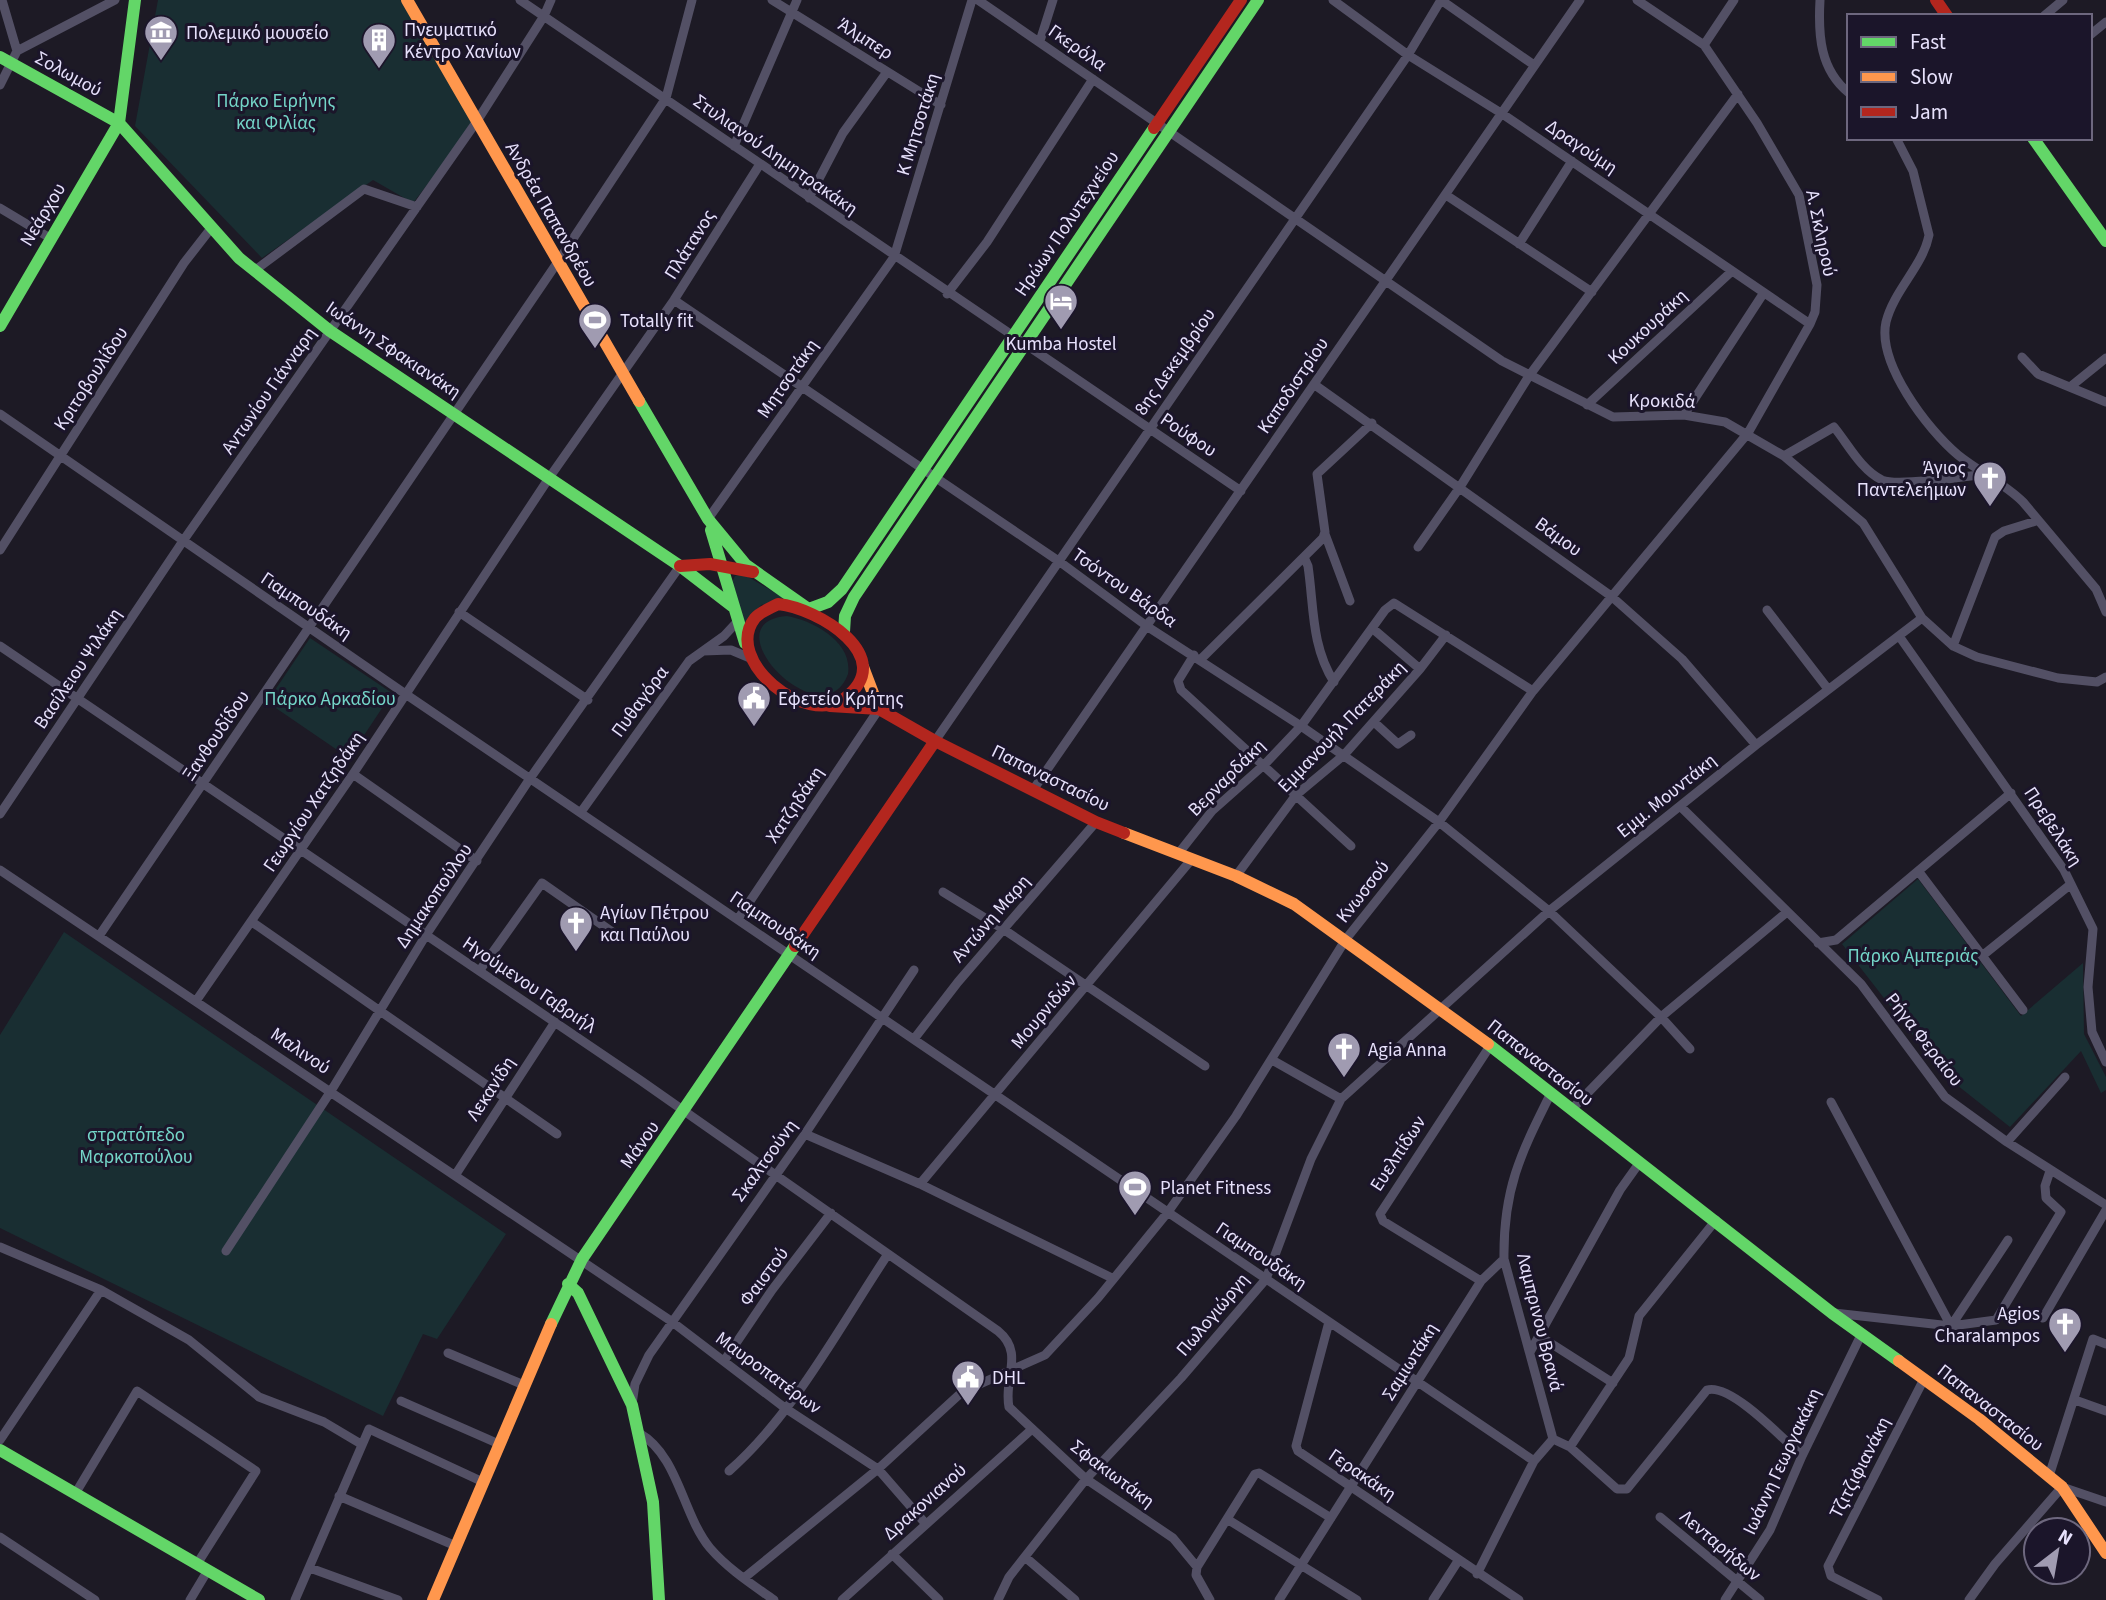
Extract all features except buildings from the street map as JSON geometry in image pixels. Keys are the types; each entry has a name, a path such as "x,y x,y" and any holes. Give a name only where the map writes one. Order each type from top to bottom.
{"main road":[{"path":"119,123 135,0"},
{"name":"Ανδρέα Παπανδρέου","path":"407,0 622,376 708,519 726,544 757,573 808,609"},
{"name":"Ηρώων Πολυτεχνείου","path":"929,472 1163,127 1241,0"},
{"path":"1163,127 1258,0"},
{"name":"Σολωμού","path":"5,60 119,123"},
{"name":"Ιωάννη Σφακιανάκη","path":"119,123 254,271 330,331 680,566 732,606"},
{"name":"Νεάρχου","path":"0,326 119,123"},
{"path":"2035,140 2106,241"},
{"path":"844,632 845,616 854,597 929,472"},
{"path":"808,609 834,597 929,472"},
{"name":"Ανδρέα Παπανδρέου","path":"708,519 748,652"},
{"path":"680,566 720,565 757,573"},
{"path":"861,661 860,677 852,692 830,706 812,705 789,696 763,677 748,652 750,627 761,612 788,604 808,609 844,632 855,646 861,661 879,709"},
{"name":"Παπαναστασίου","path":"830,706 879,709 935,741 1096,822 1236,876 1294,904 1346,939 1490,1046 1549,1095 1572,1109 1832,1313 1924,1379 2049,1476 2062,1487 2106,1553"},
{"name":"Μάνου","path":"433,1600 568,1284 582,1259 935,741"},
{"path":"568,1284 578,1293 632,1405 653,1502 659,1600"},
{"path":"0,1450 258,1600"}],"street":[{"path":"2,0 17,51"},
{"path":"0,85 5,60 17,51 115,0"},
{"name":"Στυλιανού Δημητρακάκη","path":"520,0 1018,340"},
{"name":"Αντωνίου Γιάνναρη","path":"183,541 477,121 544,16 551,0"},
{"name":"Ξανθουδίδου","path":"99,936 557,263 666,98 692,0"},
{"name":"Άλμπερ","path":"772,0 941,105"},
{"path":"734,146 797,0"},
{"name":"Κ Μητσοτάκη","path":"894,257 972,0"},
{"name":"Γκερόλα","path":"978,0 1163,127"},
{"path":"1040,41 1053,0"},
{"name":"Δραγούμη","path":"1333,0 1408,55 1501,113 1810,324"},
{"path":"1441,0 1534,65"},
{"name":"8ης Δεκεμβρίου","path":"935,741 1408,55 1441,0"},
{"name":"Καποδιστρίου","path":"1033,790 1580,0"},
{"name":"Α. Σκληρού","path":"1637,0 1704,45 1738,94 1799,195 1817,285 1815,312 1748,433"},
{"path":"1704,45 1734,0"},
{"path":"1820,0 1819,40 1826,62 1838,85 1847,92"},
{"path":"2047,14 2063,0"},
{"path":"2092,33 2106,22"},
{"path":"809,198 843,133 887,72"},
{"path":"947,294 987,242 1093,79"},
{"path":"1418,547 1460,487 1529,376 1738,94"},
{"name":"Κροκιδά","path":"1163,127 1502,361 1529,376 1613,416 1684,415 1725,422 1784,456 1863,523 1922,618 1953,646 1977,657 2058,678 2097,682 2106,677"},
{"path":"1897,140 1913,171 1929,235 1887,320 1885,344 1889,359 1907,393 1938,434 1957,454 2011,490 2096,589 2106,612"},
{"path":"1519,244 1572,161"},
{"name":"Πλάτανος","path":"549,478 674,300 760,164"},
{"path":"254,271 364,189 417,206"},
{"path":"1446,195 1592,292"},
{"path":"0,208 50,238"},
{"name":"Κριτοβουλίδου","path":"0,550 184,263 212,227"},
{"name":"Μητσοτάκη","path":"708,519 894,257"},
{"name":"Κουκουράκη","path":"1587,405 1731,272"},
{"path":"1684,415 1763,294"},
{"name":"Τσόντου Βάρδα","path":"674,300 1060,562 1148,627 1301,726 1440,822 1549,911 1661,1017 1690,1049"},
{"name":"Ρούφου","path":"1018,340 1241,491"},
{"path":"2022,357 2038,374 2106,402"},
{"path":"2070,387 2106,358"},
{"name":"Βάμου","path":"1315,384 1611,596 1682,659 1756,745"},
{"name":"Γιαμπουδάκη","path":"0,414 404,693 1534,1461"},
{"path":"1350,601 1325,534 1317,474 1371,423"},
{"path":"1784,456 1834,427 1866,468 1883,480 1909,482 1987,474"},
{"name":"Κνωσσού","path":"744,1578 878,1469 962,1392 1045,1355 1168,1212 1272,1060 1346,939 1440,822 1533,691 1748,433"},
{"name":"Γεωργίου Χατζηδάκη","path":"196,1001 353,774 404,693 549,478"},
{"path":"1953,646 1995,537 2004,531 2036,521"},
{"path":"1325,534 1197,657 1178,681 1181,690 1265,764 1351,846"},
{"name":"Βασίλειου Ψιλάκη","path":"0,814 183,541"},
{"path":"1304,557 1308,566 1315,635 1326,670 1334,682"},
{"name":"Δημακοπούλου","path":"226,1251 331,1091 426,935 531,777 680,566"},
{"name":"Βερναρδάκη","path":"1178,854 1212,811 1265,764 1301,726 1385,610 1398,603 1446,635"},
{"path":"1767,610 1828,689"},
{"path":"459,612 588,699"},
{"name":"Εμμ. Μουντάκη","path":"1439,1009 1549,911 1756,745 1922,618"},
{"name":"Πυθαγόρα","path":"581,812 689,661 724,636 737,622"},
{"path":"1372,628 1420,669"},
{"path":"1446,635 1533,691"},
{"name":"Εμμανουήλ Πατεράκη","path":"1236,876 1296,795 1344,755 1420,669 1446,635"},
{"name":"Πρεβελάκη","path":"1899,636 2011,793 2071,884 2093,929 2088,987 2092,1032 2106,1062"},
{"name":"Ηγούμενου Γαβριήλ","path":"0,646 685,1111 1006,1338 1012,1349 1012,1371"},
{"path":"701,652 726,649 748,652"},
{"name":"Χατζηδάκη","path":"738,919 879,709"},
{"path":"1374,722 1398,744 1411,735"},
{"path":"353,774 477,861"},
{"path":"1818,943 1836,940 2011,793"},
{"name":"Ρήγα Φεραίου","path":"1680,806 1861,984 1945,1097 2106,1208"},
{"name":"Αντώνη Μαρη","path":"914,1039 1003,929 1096,822"},
{"name":"Μουρνιδών","path":"920,1184 1191,860"},
{"name":"Μαλινού","path":"0,870 582,1259"},
{"path":"1919,872 2023,1010"},
{"path":"480,970 542,883 618,936"},
{"path":"1982,956 2071,884"},
{"path":"943,892 1003,929 1205,1066"},
{"path":"1572,1109 1661,1017 1787,912"},
{"path":"252,922 557,1134"},
{"name":"Σκαλτσούνη","path":"632,1405 635,1384 671,1321 805,1134 914,970"},
{"name":"Πωλογιώργη","path":"998,1600 1009,1577 1086,1479 1181,1378 1266,1279 1311,1159 1341,1099 1439,1009"},
{"name":"Λεκανίδη","path":"456,1174 555,1022"},
{"name":"Ευελπίδων","path":"1481,1282 1383,1222 1380,1214 1490,1046"},
{"path":"1272,1060 1341,1099"},
{"path":"2007,1142 2065,1077"},
{"name":"Λαμπρινου Βρανά","path":"1549,1095 1517,1161 1510,1184 1504,1231 1504,1259 1553,1439"},
{"path":"1831,1102 1951,1326"},
{"path":"805,1134 920,1184 1112,1278"},
{"path":"1530,1352 1541,1337 1620,1191 1640,1162"},
{"path":"1832,1313 1951,1326 1990,1322 2002,1315 2061,1212 2046,1198 2050,1171"},
{"path":"2043,1318 2106,1208"},
{"name":"Φαιστού","path":"724,1361 772,1290 831,1213"},
{"path":"1570,1447 1633,1350 1639,1316 1716,1220"},
{"path":"1951,1326 2008,1240"},
{"path":"0,1247 101,1290 188,1340 259,1397 324,1422 361,1444"},
{"path":"729,1471 757,1447 888,1254"},
{"name":"Μαυροπατέρων","path":"582,1259 671,1321 785,1408 878,1469 925,1523"},
{"name":"Σαμιωτάκη","path":"1279,1600 1481,1282 1504,1259"},
{"path":"0,1440 101,1290"},
{"name":"Γερακάκη","path":"1329,1322 1296,1447 1298,1451 1519,1600"},
{"name":"Ιωάννη Γεωργακάκη","path":"1725,1600 1770,1530 1802,1456 1862,1333"},
{"path":"1541,1337 1613,1383"},
{"path":"2049,1476 2093,1339 2106,1344"},
{"path":"449,1353 524,1385"},
{"name":"Σφακιωτάκη","path":"1012,1371 1007,1392 1009,1407 1086,1479 1173,1538 1197,1567 1196,1575 1210,1600"},
{"name":"Τζιτζιφιανάκη","path":"1878,1600 1829,1572 1828,1566 1924,1379"},
{"path":"1477,1574 1534,1461 1553,1439 1570,1447 1617,1489 1629,1488 1707,1390 1724,1391 1757,1415 1802,1456"},
{"path":"75,1494 136,1391 256,1471 202,1567 190,1600"},
{"path":"2075,1400 2106,1411"},
{"path":"401,1401 499,1444"},
{"path":"295,1600 369,1429 483,1482"},
{"name":"Δρακονιανού","path":"842,1600 1031,1430"},
{"path":"639,1433 657,1445 709,1547 774,1600"},
{"path":"1197,1567 1257,1474 1331,1518"},
{"path":"1969,1600 1995,1564 2062,1487 2106,1502"},
{"path":"339,1496 456,1546"},
{"name":"Λενταρήδων","path":"1660,1517 1760,1600"},
{"path":"1227,1519 1357,1600"},
{"path":"0,1536 96,1600"},
{"path":"892,1553 940,1600"},
{"path":"1026,1557 1075,1600"},
{"path":"1433,1600 1458,1561"},
{"path":"310,1568 398,1600"}],"green space":[{"name":"Πάρκο Ειρήνης και Φιλίας","path":"158,0 402,0 474,124 413,203 373,180 262,258 135,126"},
{"path":"743,574 784,598 761,605 744,625 732,582 735,576"},
{"path":"787,616 819,628 830,635 844,652 848,674 835,691 817,694 797,687 778,673 765,655 759,637 766,623"},
{"name":"Πάρκο Αρκαδίου","path":"310,638 392,693 349,758 267,702"},
{"name":"Πάρκο Αμπεριάς","path":"1918,879 2021,1016 2083,963 2084,1034 2106,1077 2106,1090 2101,1093 2081,1051 2010,1127 1943,1074 1842,944"},
{"name":"στρατόπεδο Μαρκοπούλου","path":"64,932 506,1234 437,1339 423,1334 383,1416 0,1228 0,1035"}],"traffic: fast":[{"path":"0,326 119,123 135,0"},
{"path":"844,632 845,616 854,597 1258,0"},
{"path":"0,57 119,123 239,258 330,331 680,566 732,606"},
{"path":"809,609 828,602 842,589 1154,128"},
{"path":"2034,140 2106,241"},
{"path":"639,401 708,519 746,565 807,608"},
{"path":"711,530 745,643"},
{"path":"551,1324 582,1259 795,946"},
{"path":"1488,1044 1832,1313 1899,1361"},
{"path":"568,1284 578,1293 632,1405 653,1502 659,1600"},
{"path":"0,1450 259,1600"}],"traffic: slow":[{"path":"407,0 639,401"},
{"path":"863,667 879,709"},
{"path":"1124,833 1236,876 1294,904 1488,1044"},
{"path":"433,1600 551,1324"},
{"path":"1899,1361 1979,1419 2062,1487 2106,1553"}],"traffic: jam":[{"path":"1154,128 1241,0"},
{"path":"1936,0 1946,14"},
{"path":"680,566 710,564 753,572"},
{"path":"778,604 813,615 831,625 847,637 858,651 863,667 859,682 845,698 829,705 810,704 791,697 773,685 759,670 750,652 748,635 755,618 778,604"},
{"path":"830,706 879,709 935,741 1096,822 1124,833"},
{"path":"795,946 935,741"}],"place":[{"name":"Πολεμικό μουσείο","path":"161,62"},
{"name":"Πνευματικό Κέντρο Χανίων","path":"379,70"},
{"name":"Kumba Hostel","path":"1061,331"},
{"name":"Totally fit","path":"595,350"},
{"name":"Άγιος Παντελεήμων","path":"1990,508"},
{"name":"Εφετείο Κρήτης","path":"754,728"},
{"name":"Αγίων Πέτρου και Παύλου","path":"576,953"},
{"name":"Agia Anna","path":"1344,1079"},
{"name":"Planet Fitness","path":"1135,1217"},
{"name":"Agios Charalampos","path":"2065,1354"},
{"name":"DHL","path":"968,1407"}]}
